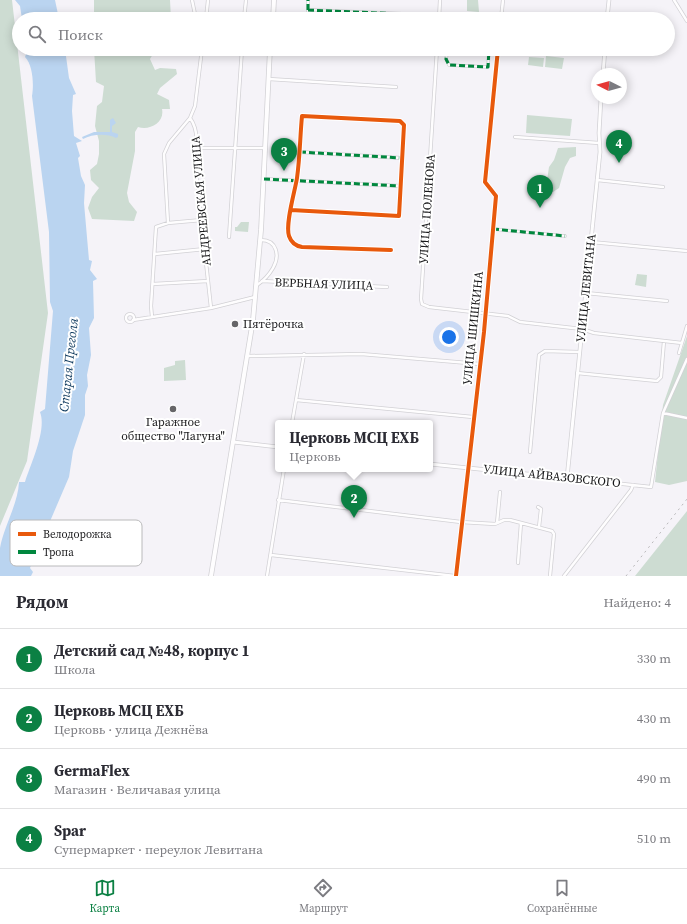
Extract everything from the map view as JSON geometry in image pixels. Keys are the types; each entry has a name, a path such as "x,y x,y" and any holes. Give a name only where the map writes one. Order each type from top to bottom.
{"main road":[{"path":"273,12 274,0"},
{"path":"211,576 249,356 256,297 266,148 270,56"}],"street":[{"path":"192,0 195,12"},
{"path":"207,12 208,0"},
{"path":"245,12 246,0"},
{"path":"308,0 308,10 355,12"},
{"path":"439,12 440,0"},
{"path":"502,12 503,0"},
{"path":"608,12 609,0"},
{"path":"674,0 687,21"},
{"path":"168,223 164,154 168,144 190,118 195,106 201,56"},
{"path":"229,237 242,56"},
{"name":"УЛИЦА ПОЛЕНОВА","path":"437,56 421,301 424,306 429,308 485,313"},
{"path":"447,56 446,59 449,65 488,67 489,56"},
{"name":"УЛИЦА ШИШКИНА","path":"456,576 480,364 496,196 485,182 497,56"},
{"path":"603,68 604,56"},
{"path":"268,79 396,87"},
{"name":"УЛИЦА ЛЕВИТАНА","path":"567,478 597,180 601,104"},
{"path":"291,210 399,216 404,125 400,120 302,116 297,180 291,210 289,236 297,246 391,250"},
{"name":"АНДРЕЕВСКАЯ УЛИЦА","path":"190,118 194,124 197,148 195,162 211,308"},
{"path":"515,137 599,143"},
{"path":"197,148 266,148"},
{"path":"300,152 402,158"},
{"path":"264,179 401,186"},
{"path":"597,180 663,187"},
{"path":"152,317 152,284 156,227 168,223 202,220"},
{"path":"493,229 565,236"},
{"path":"257,285 273,268 275,262 275,247 268,240 260,240"},
{"path":"590,242 687,252"},
{"path":"154,254 205,249"},
{"path":"152,284 208,281"},
{"name":"ВЕРБНАЯ УЛИЦА","path":"262,281 387,287"},
{"path":"586,293 667,301"},
{"path":"133,320 211,308 256,297"},
{"path":"485,313 508,316 520,322 582,329 594,334 682,343"},
{"path":"679,353 687,326"},
{"path":"577,373 658,381 661,377 664,341"},
{"path":"530,452 540,355 545,351 579,352"},
{"path":"293,420 304,354"},
{"path":"249,356 361,354 480,364"},
{"path":"687,359 662,413 687,418"},
{"path":"296,400 473,417"},
{"name":"УЛИЦА АЙВАЗОВСКОГО","path":"433,464 651,487 662,413"},
{"path":"233,442 275,447"},
{"path":"267,576 283,472"},
{"path":"564,576 631,490 633,484"},
{"path":"497,523 500,492"},
{"path":"278,500 461,522 497,523 504,520 539,527 553,532 550,576"},
{"path":"538,507 541,509 539,527"},
{"path":"518,563 522,523"},
{"path":"271,556 456,576"}],"shaded area":[{"path":"0,0 12,0 13,12 12,12 12,56 18,56 48,313 27,461 0,526"},
{"path":"94,0 170,0 171,12 94,12"},
{"path":"467,0 478,0 479,12 467,11"},
{"path":"94,56 152,56 150,59 155,70 160,68 176,69 177,74 160,88 157,94 169,100 170,109 162,109 161,118 155,125 147,128 138,127 135,132 135,151 127,193 129,202 137,212 134,221 92,219 88,208 92,197 99,188 91,180 90,170 97,164 99,154 99,141 95,126 97,106 102,102 104,86 96,82"},
{"path":"546,56 564,58 562,69 545,67"},
{"path":"529,57 544,58 543,67 528,65"},
{"path":"527,115 572,119 570,136 526,133"},
{"path":"576,147 576,156 570,158 565,167 559,188 553,192 546,187 549,167 554,160 558,148"},
{"path":"241,222 249,222 248,232 235,231 235,227 237,227"},
{"path":"637,274 647,275 646,287 635,285"},
{"path":"687,336 687,481 669,485 655,482 663,405"},
{"path":"185,360 186,380 164,381 164,368 175,365 175,361"},
{"path":"687,511 687,576 635,576"}],"water":[{"path":"15,0 55,0 58,12 21,12 20,6"},
{"name":"Старая Преголя","path":"66,56 69,78 76,94 73,95 72,111 74,136 82,141 76,143 80,156 78,158 81,176 85,185 84,203 89,260 92,261 90,270 97,279 93,281 94,318 89,328 91,355 87,375 88,386 85,395 85,415 73,451 69,477 51,520 10,520 10,566 31,566 30,568 33,572 31,576 0,576 0,548 2,540 16,498 19,482 25,482 40,437 42,419 40,412 45,409 53,311 50,302 49,232 32,96 32,75 30,65 25,57"},
{"path":"113,118 116,123 112,126 112,132 118,134 118,137 116,138 108,135 100,135 83,139 82,137 94,132 110,132 110,120"}],"railway":[{"path":"626,576 687,499"}],"marked path":[{"path":"308,0 308,10"},
{"path":"308,12 308,10 355,12"},
{"path":"447,56 446,59 449,65 488,67 489,56"},
{"path":"300,152 402,158"},
{"path":"264,179 401,186"},
{"path":"493,229 565,236"}],"cycle path":[{"path":"456,576 484,332 496,196 485,182 497,56"},
{"path":"291,210 399,216 404,125 400,121 302,116 297,178 288,224 288,231 291,240 302,247 391,250"}],"place":[{"name":"Spar","path":"619,163"},
{"name":"GermaFlex","path":"284,171"},
{"name":"Детский сад №48, корпус 1","path":"540,208"},
{"name":"Пятёрочка","path":"235,324"},
{"name":"Гаражное общество \"Лагуна\"","path":"173,409"},
{"name":"Церковь МСЦ ЕХБ","path":"354,518"}]}
